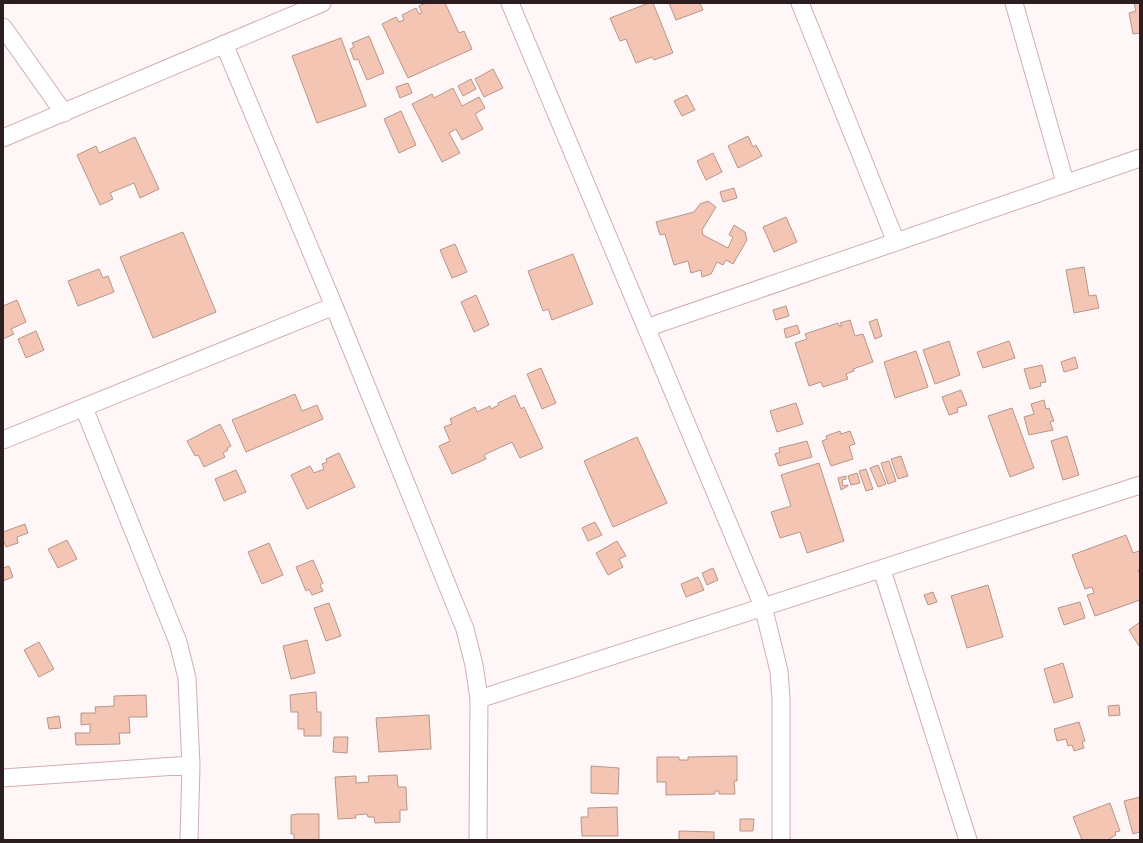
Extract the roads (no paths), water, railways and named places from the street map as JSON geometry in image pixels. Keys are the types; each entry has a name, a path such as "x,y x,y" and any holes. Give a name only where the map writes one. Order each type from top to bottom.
{"street":[{"path":"3,138 322,3"},
{"path":"510,3 763,606 779,671 781,699 781,840"},
{"path":"800,3 896,242"},
{"path":"1014,3 1065,182"},
{"path":"3,27 64,113"},
{"path":"224,44 334,306 464,629 474,665 479,698 478,840"},
{"path":"646,328 1065,182 1140,158"},
{"path":"3,440 334,306"},
{"path":"84,408 178,642 187,678 191,765 189,840"},
{"path":"479,698 763,606 882,570 1140,485"},
{"path":"882,570 968,840"},
{"path":"3,778 191,765"}]}
